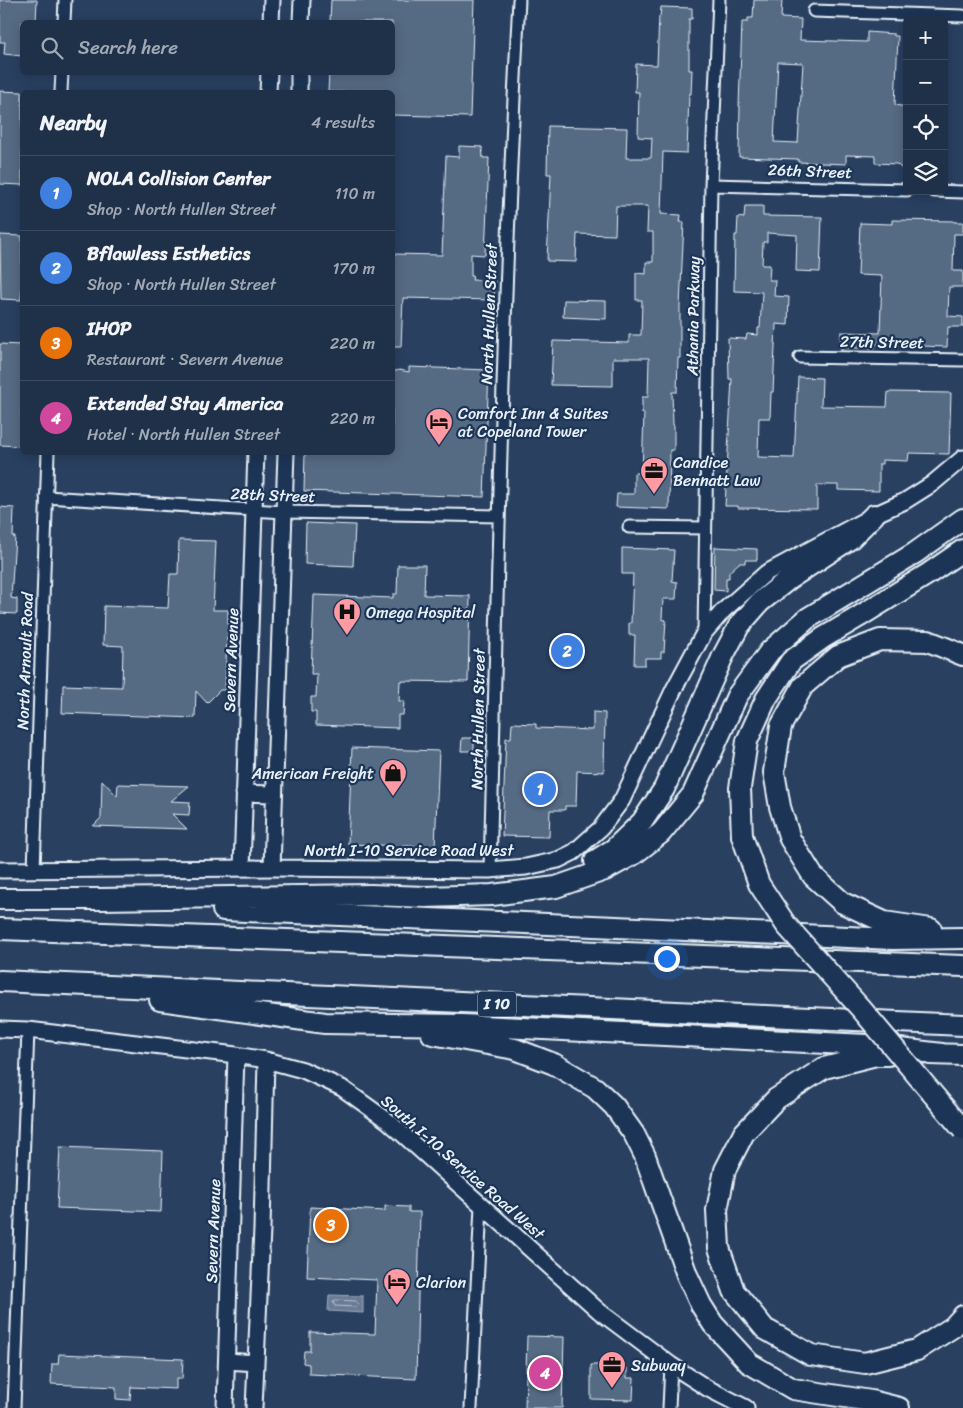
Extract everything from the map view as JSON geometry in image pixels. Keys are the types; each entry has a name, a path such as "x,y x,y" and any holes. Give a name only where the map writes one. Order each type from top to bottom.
{"highway":[{"path":"556,887 569,875 614,849 642,822 664,789 723,656 739,626 760,602 789,579 850,539 874,515"},
{"path":"0,898 101,899 492,895 556,887 605,870 634,854 662,833 692,794 737,696 770,651 808,618 915,553 963,518"},
{"path":"963,550 928,574 823,638 791,662 766,699 747,741 740,788 742,836 759,884 786,925 963,1130"},
{"path":"963,654 928,641 880,640 838,656 803,686 781,726 774,772 780,807 790,840 813,876 843,903 884,922 963,933"},
{"path":"0,906 216,909 893,939 963,938"},
{"path":"0,929 963,966"},
{"name":"I 10","path":"0,981 963,1025"},
{"path":"32,982 325,1023 472,1026 866,1045 942,1054"},
{"path":"378,1025 515,1049 554,1064 595,1088 614,1106 634,1134 645,1156 687,1275 701,1306 713,1324 749,1363 793,1389 871,1401 899,1408"},
{"path":"963,1055 876,1055 824,1068 776,1099 744,1133 725,1170 717,1210 718,1248 734,1291 765,1329 811,1355 865,1363 917,1350 953,1327 963,1316"}],"street":[{"path":"64,20 65,0"},
{"path":"271,20 272,0"},
{"path":"301,20 302,0"},
{"name":"North Hullen Street","path":"490,870 499,516 512,141 519,0"},
{"name":"Athania Parkway","path":"704,633 711,185 718,0"},
{"path":"814,11 963,16"},
{"path":"61,90 62,75"},
{"path":"268,90 269,75"},
{"path":"299,75 299,90"},
{"name":"26th Street","path":"711,185 903,190"},
{"path":"948,191 963,192"},
{"name":"27th Street","path":"800,357 963,360"},
{"name":"North Arnoult Road","path":"34,870 48,455"},
{"name":"Severn Avenue","path":"242,868 256,455"},
{"path":"272,868 286,455"},
{"name":"North I-10 Service Road West","path":"0,870 272,868 490,870 526,867 558,860 574,852 601,828 622,800 674,689 704,633 723,611 766,573 874,515 905,501 932,484 963,458"},
{"name":"28th Street","path":"46,497 254,511 499,516"},
{"path":"630,527 705,528"},
{"path":"244,793 274,794"},
{"name":"South I-10 Service Road West","path":"0,1029 28,1030 236,1054 303,1070 342,1088 388,1121 599,1311 671,1365 707,1388 746,1408"},
{"path":"14,1408 28,1030"},
{"name":"Severn Avenue","path":"225,1408 236,1054"},
{"path":"254,1408 262,1229 266,1060"},
{"path":"471,1408 482,1206"},
{"path":"226,1361 256,1363"},
{"path":"670,1408 671,1365"}],"water":[{"path":"329,1295 363,1296 363,1313 328,1311"}],"building":[{"path":"0,0 37,0 36,20 20,20 20,56 4,54 5,42 0,42"},
{"path":"331,0 474,0 470,117 395,115 395,90 328,90 329,75 395,75 395,20 330,20"},
{"path":"754,0 782,0 781,18 801,19 800,40 867,42 867,32 898,36 895,105 903,106 903,170 897,164 875,163 875,156 846,155 846,164 798,162 798,159 739,157 742,22 748,22 748,18 753,18","holes":["778,62 803,63 798,143 774,142"]},
{"path":"661,7 692,8 692,19 689,19 689,70 692,70 691,94 689,94 687,153 663,152 661,214 681,215 680,222 684,222 680,306 680,358 678,358 677,392 672,392 674,450 670,450 669,509 616,507 617,494 634,494 634,473 642,473 644,413 642,413 642,397 648,397 649,358 613,358 613,386 551,385 553,341 629,343 629,335 641,335 642,300 636,300 636,273 646,274 646,262 653,262 653,232 647,232 648,206 616,206 615,235 577,234 576,262 547,261 551,174 547,174 548,126 627,128 626,158 651,158 652,138 638,137 639,92 635,92 636,64 657,65"},
{"path":"0,91 20,92 20,185 0,184"},
{"path":"459,146 482,147 483,158 489,158 485,255 471,254 471,276 473,276 472,280 495,281 494,300 403,298 401,347 395,347 395,254 442,255 446,156 459,157"},
{"path":"745,206 763,206 763,216 822,217 820,272 796,271 797,235 767,233 767,242 763,242 762,265 770,265 769,280 775,280 774,296 789,297 788,325 776,324 770,418 759,418 758,457 794,458 798,377 822,378 821,406 887,407 888,392 951,393 949,454 909,453 908,461 882,460 882,464 879,464 879,491 838,490 838,485 817,485 817,509 738,508 738,506 725,506 732,379 729,379 728,338 746,339 747,334 758,335 758,328 760,328 762,292 734,291 735,235 737,235 738,217 744,218"},
{"path":"892,220 963,222 963,234 954,234 953,271 963,271 963,287 949,287 948,316 963,317 963,327 948,327 947,347 875,344 875,348 840,348 841,332 880,333 882,276 858,275 860,223 892,224"},
{"path":"0,235 20,236 20,300 1,299"},
{"path":"564,300 606,301 606,319 563,317"},
{"path":"0,344 20,345 20,446 0,445"},
{"path":"409,367 489,370 484,497 304,491 305,455 395,455 395,371 409,372"},
{"path":"0,507 14,508 13,537 15,537 11,598 17,599 17,614 0,613"},
{"path":"306,523 355,525 353,566 305,564"},
{"path":"179,540 216,541 213,610 228,610 228,624 230,626 230,633 227,636 225,690 220,690 207,703 196,691 195,718 62,713 63,685 122,687 123,646 103,645 104,606 168,608 170,574 178,574"},
{"path":"715,547 757,549 757,560 745,560 745,563 739,563 729,572 729,578 726,578 726,591 714,590"},
{"path":"622,548 674,550 672,581 677,582 676,599 663,599 662,619 666,620 664,652 661,652 661,658 645,658 645,665 634,665 635,635 629,635 633,574 622,574"},
{"path":"398,565 425,565 424,595 470,596 468,682 400,681 399,701 404,701 403,715 398,715 398,728 316,725 316,712 311,712 311,697 316,697 317,674 311,674 314,595 393,598 393,594 397,594"},
{"path":"593,712 605,713 604,772 577,771 576,806 565,806 565,810 550,810 549,837 502,836 506,738 511,738 512,723 536,724 536,728 593,730"},
{"path":"462,738 474,738 474,751 461,751"},
{"name":"American Freight","path":"352,748 439,751 435,847 348,844"},
{"path":"102,780 117,796 118,784 189,786 171,801 190,802 189,815 172,814 187,829 93,826 101,818"},
{"path":"60,1147 163,1151 161,1212 57,1208"},
{"name":"Clarion","path":"385,1206 409,1207 409,1212 420,1212 416,1379 309,1374 309,1364 303,1363 304,1351 310,1351 310,1332 375,1334 377,1280 307,1277 310,1207 385,1211"},
{"path":"527,1336 564,1337 562,1408 525,1408"},
{"path":"59,1354 183,1359 182,1379 176,1379 176,1389 131,1387 130,1400 116,1399 116,1387 51,1384 52,1364 58,1364"},
{"name":"Subway","path":"591,1365 620,1365 621,1368 627,1368 627,1378 634,1378 633,1400 591,1399"}],"place":[{"name":"Comfort Inn & Suites at Copeland Tower","path":"439,446"},
{"name":"Candice Bennatt Law","path":"654,495"},
{"name":"Omega Hospital","path":"347,636"},
{"name":"Bflawless Esthetics","path":"567,651"},
{"name":"NOLA Collision Center","path":"540,789"},
{"name":"American Freight","path":"393,797"},
{"name":"IHOP","path":"331,1225"},
{"name":"Clarion","path":"397,1306"},
{"name":"Extended Stay America","path":"545,1373"},
{"name":"Subway","path":"612,1389"}]}
